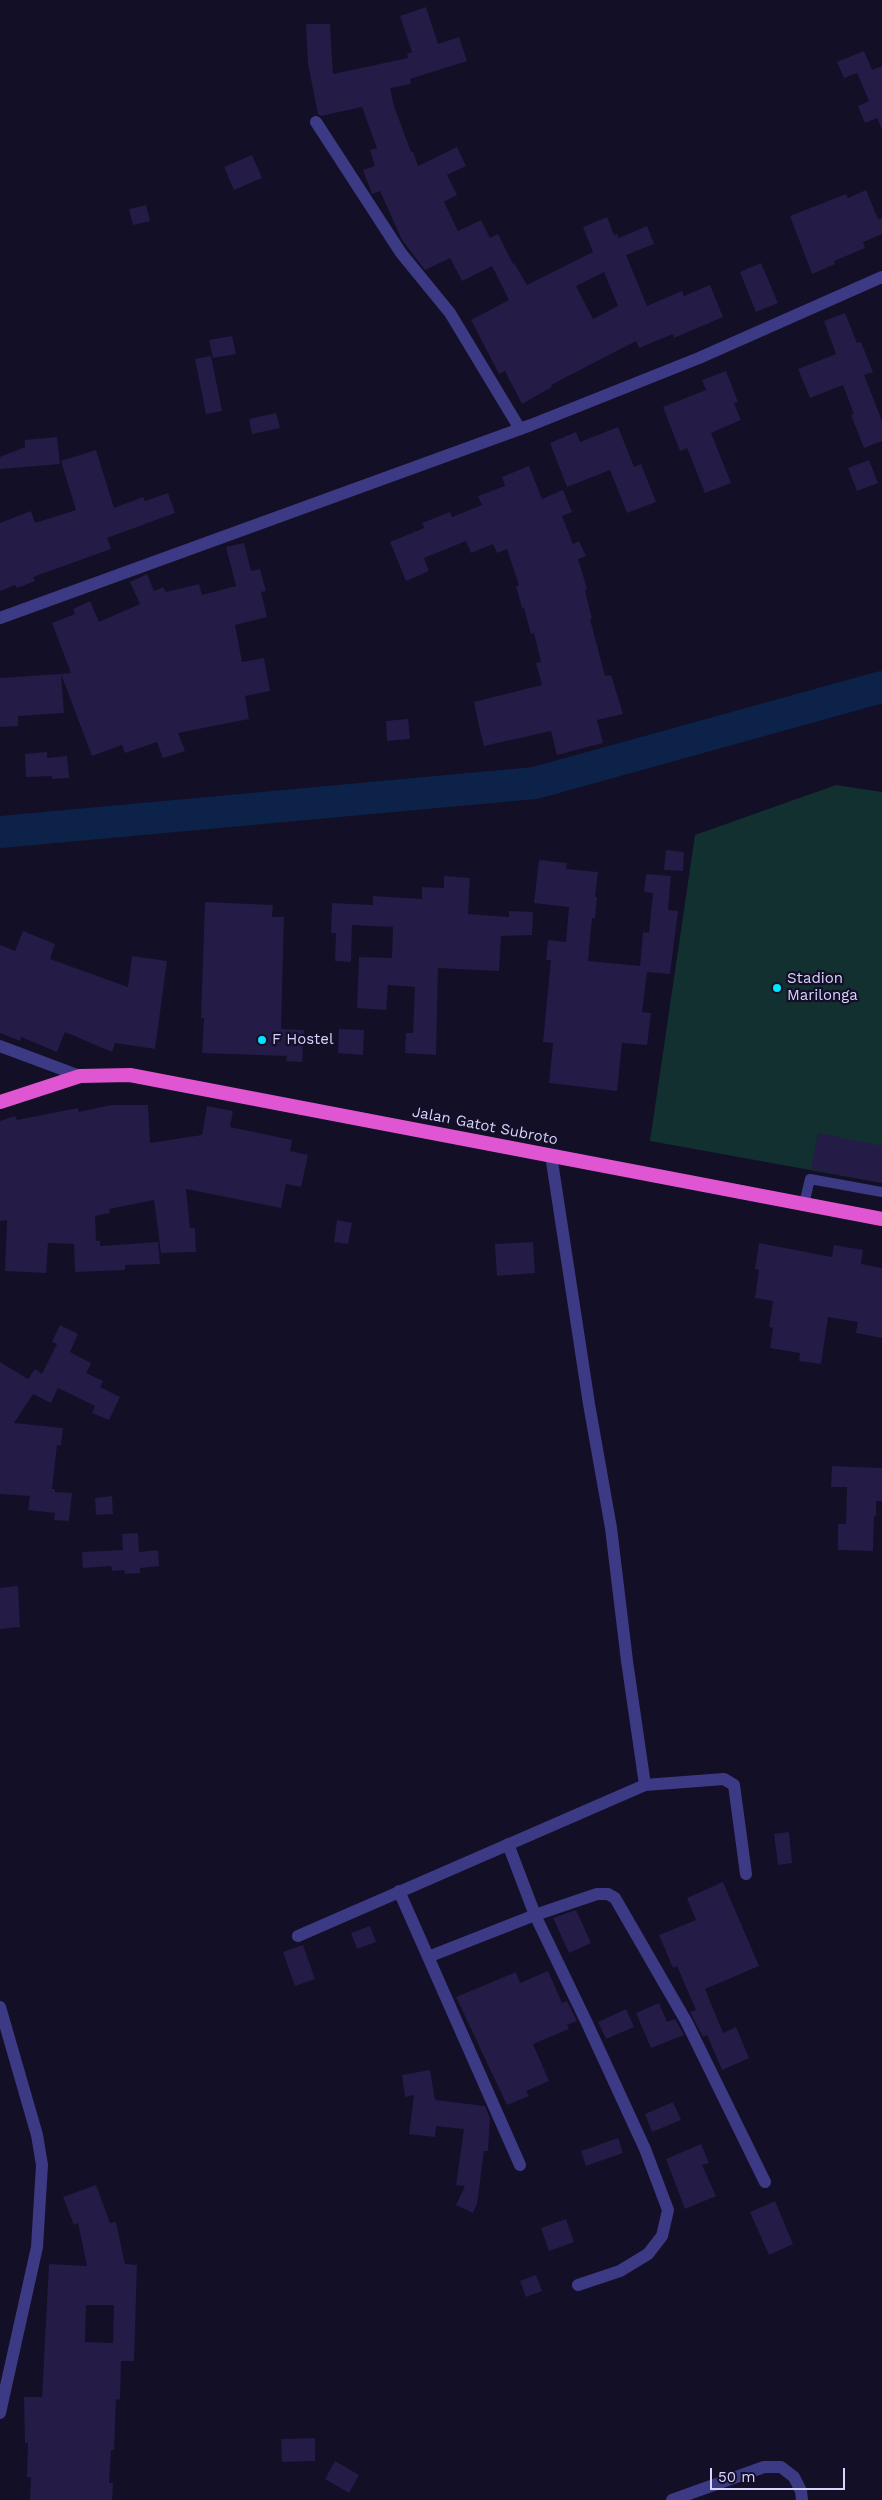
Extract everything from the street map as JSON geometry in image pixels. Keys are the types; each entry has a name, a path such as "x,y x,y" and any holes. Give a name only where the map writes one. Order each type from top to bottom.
{"highway":[{"name":"Jalan Gatot Subroto","path":"0,1102 80,1076 130,1075 196,1086 882,1220"}],"street":[{"path":"316,122 401,253 450,313 520,429"},
{"path":"0,618 520,429 699,358 882,277"},
{"path":"0,1046 80,1076"},
{"path":"551,1155 584,1375 611,1528 626,1661 645,1785"},
{"path":"298,1936 645,1785 724,1779 734,1785 746,1874"},
{"path":"508,1844 535,1915 614,2080 645,2149 668,2210 662,2236 648,2254 620,2271 578,2285"},
{"path":"398,1891 520,2165"},
{"path":"428,1957 535,1915 598,1894 608,1894 620,1904 686,2021 765,2182"},
{"path":"0,2007 37,2135 42,2165 37,2247 0,2413"},
{"path":"672,2500 764,2467 781,2467 794,2477 801,2491 802,2500"}],"lane":[{"path":"804,1204 810,1179 882,1192"}],"green space":[{"name":"Stadion Marilonga","path":"836,785 882,792 882,1183 650,1141 695,835"}],"building":[{"path":"426,7 438,44 459,37 467,61 410,79 411,84 390,88 394,106 418,166 457,147 466,166 447,175 457,195 444,202 458,231 481,220 490,238 498,234 513,264 527,285 593,252 583,227 607,217 614,235 617,234 619,238 647,226 654,244 626,255 647,306 682,291 684,296 710,285 723,317 674,338 673,334 639,348 636,341 551,385 552,387 522,404 505,371 499,374 471,320 509,300 492,266 462,281 450,258 425,270 402,240 380,191 372,194 363,170 375,166 370,150 377,148 362,107 321,116 318,114 308,64 306,24 330,24 333,74 408,58 407,54 412,52 400,16","holes":["604,272 618,306 593,319 576,286"]},
{"path":"864,51 872,70 882,66 882,130 877,118 865,123 858,106 869,101 857,73 844,78 837,62"},
{"path":"252,155 262,178 234,190 224,167"},
{"path":"866,190 878,219 882,218 882,234 863,242 865,248 834,261 835,264 812,274 790,216 846,194 848,198"},
{"path":"146,205 150,221 133,225 129,209"},
{"path":"761,263 778,303 756,312 740,272"},
{"path":"845,313 857,343 861,342 873,372 864,375 882,421 882,441 864,448 851,415 854,414 843,385 810,398 798,369 836,354 824,321"},
{"path":"232,336 236,354 213,358 209,340"},
{"path":"211,356 222,411 206,414 195,359"},
{"path":"726,371 738,402 734,403 741,420 711,433 731,483 705,493 687,448 680,451 663,407 706,390 702,380"},
{"path":"276,413 280,428 252,434 249,419"},
{"path":"618,427 634,467 641,464 656,502 627,513 610,470 567,487 550,443 576,432 580,442"},
{"path":"57,437 60,464 0,469 0,457 25,447 25,440"},
{"path":"96,450 114,508 143,497 145,501 168,493 175,513 107,538 111,549 33,577 35,581 17,588 15,585 0,591 0,523 31,511 35,523 76,510 61,461"},
{"path":"869,460 878,483 857,491 848,468"},
{"path":"529,466 542,499 563,490 572,512 562,516 573,544 579,541 586,556 578,559 587,589 585,590 592,619 590,619 605,676 611,675 623,714 597,720 603,743 557,755 551,731 484,746 479,726 474,702 542,685 536,663 541,662 534,633 531,634 524,608 522,608 516,586 519,585 507,549 497,553 493,544 471,553 466,541 424,558 429,571 406,581 390,542 424,528 422,523 450,512 452,517 482,505 478,496 505,486 502,477"},
{"path":"244,543 251,571 260,569 266,591 261,592 267,617 235,625 242,662 264,658 270,691 245,696 249,719 178,733 185,751 163,758 157,742 125,753 122,745 92,756 61,674 71,673 52,623 75,614 73,609 90,601 99,622 140,604 130,582 147,574 154,591 163,587 166,592 199,584 202,595 236,586 226,547"},
{"path":"61,674 64,713 18,716 18,726 0,727 0,678"},
{"path":"408,719 410,739 387,741 386,721"},
{"path":"47,752 47,758 67,756 69,778 52,779 52,776 26,777 25,754"},
{"path":"666,850 684,852 683,871 664,870"},
{"path":"539,860 567,863 566,869 598,872 595,918 592,918 588,961 640,966 643,932 649,933 653,893 644,892 646,874 671,876 668,910 678,911 670,974 647,972 642,1012 651,1013 647,1045 622,1043 617,1091 549,1083 553,1043 543,1042 551,960 546,960 548,940 566,942 569,907 534,903"},
{"path":"444,876 470,878 468,914 509,917 509,911 533,912 532,935 501,936 499,971 438,968 436,1055 405,1053 406,1033 413,1033 415,987 388,985 386,1010 357,1008 359,957 392,958 393,927 352,925 351,962 335,961 336,933 331,933 332,903 373,905 373,896 422,899 422,887 444,888"},
{"path":"205,902 273,905 272,917 284,917 281,1029 304,1030 302,1062 286,1061 287,1056 202,1053 204,1018 201,1018"},
{"path":"23,931 55,944 50,959 128,987 132,956 167,961 155,1049 115,1043 112,1052 65,1032 57,1052 21,1037 20,1041 0,1033 0,945 15,951"},
{"path":"339,1029 364,1030 363,1055 338,1053"},
{"path":"111,1105 148,1105 150,1143 202,1135 207,1106 233,1111 230,1127 292,1140 290,1151 308,1155 301,1187 286,1184 281,1208 186,1189 190,1228 195,1228 196,1252 161,1253 154,1200 109,1209 110,1213 95,1216 96,1241 100,1241 100,1246 158,1242 160,1264 125,1265 125,1270 75,1272 74,1244 48,1243 46,1273 5,1271 7,1220 0,1221 0,1121 15,1116 17,1120 78,1108 79,1112"},
{"path":"818,1133 882,1146 882,1183 811,1169"},
{"path":"337,1220 352,1223 348,1244 334,1242"},
{"path":"533,1242 535,1273 497,1276 495,1244"},
{"path":"759,1243 832,1257 834,1245 863,1250 861,1264 882,1268 882,1338 856,1333 858,1322 828,1317 821,1364 799,1361 800,1353 770,1348 773,1328 769,1327 773,1301 755,1298 759,1270 755,1269"},
{"path":"60,1325 78,1334 70,1352 91,1363 86,1373 103,1381 100,1387 120,1397 109,1420 92,1413 95,1406 58,1388 51,1403 33,1394 14,1423 63,1428 61,1445 57,1445 52,1489 55,1489 55,1492 72,1493 69,1521 54,1520 55,1513 28,1510 30,1496 0,1494 0,1362 28,1379 35,1369 42,1374 57,1344 52,1342"},
{"path":"832,1466 882,1468 882,1501 876,1501 873,1551 838,1550 838,1524 846,1524 847,1487 831,1487"},
{"path":"112,1496 113,1514 96,1515 95,1498"},
{"path":"138,1533 139,1552 158,1550 159,1566 140,1568 140,1573 125,1574 124,1570 112,1571 111,1566 83,1568 82,1552 123,1550 122,1534"},
{"path":"18,1586 20,1627 0,1629 0,1588"},
{"path":"789,1832 792,1863 778,1865 774,1834"},
{"path":"723,1882 759,1966 705,1989 723,2033 736,2027 749,2058 722,2070 707,2035 703,2037 690,2012 696,2010 677,1966 673,1968 659,1935 696,1920 687,1898"},
{"path":"576,1910 591,1943 569,1953 553,1918"},
{"path":"370,1926 376,1942 357,1949 351,1933"},
{"path":"303,1945 315,1979 295,1986 283,1952"},
{"path":"548,1971 562,2003 567,2001 577,2021 567,2025 569,2029 533,2044 549,2081 526,2091 529,2096 507,2105 456,1997 516,1972 520,1983"},
{"path":"659,2003 667,2022 675,2019 684,2035 651,2048 636,2013"},
{"path":"626,2009 634,2027 606,2039 598,2022"},
{"path":"430,2070 435,2100 485,2106 490,2118 488,2151 484,2151 477,2204 473,2213 456,2205 465,2186 456,2185 464,2129 436,2126 435,2137 409,2134 414,2095 405,2097 402,2075"},
{"path":"673,2102 681,2120 652,2132 645,2114"},
{"path":"618,2138 623,2153 586,2166 581,2151"},
{"path":"701,2144 709,2163 702,2165 716,2196 685,2209 666,2159"},
{"path":"96,2185 110,2223 116,2222 125,2264 137,2265 134,2361 121,2361 120,2400 116,2399 114,2450 111,2450 109,2483 113,2483 112,2500 30,2500 31,2477 27,2477 28,2443 25,2443 24,2397 42,2397 49,2264 87,2266 78,2223 74,2225 63,2197","holes":["86,2305 114,2305 113,2343 85,2342"]},
{"path":"775,2201 793,2244 769,2255 750,2212"},
{"path":"566,2219 574,2242 549,2251 541,2228"},
{"path":"536,2275 542,2291 526,2297 520,2281"},
{"path":"315,2438 315,2461 282,2462 281,2439"},
{"path":"335,2461 359,2475 349,2493 325,2479"}],"waterway":[{"path":"0,832 535,783 882,687"}],"place":[{"name":"Stadion Marilonga","path":"777,988"},
{"name":"F Hostel","path":"262,1040"}]}
